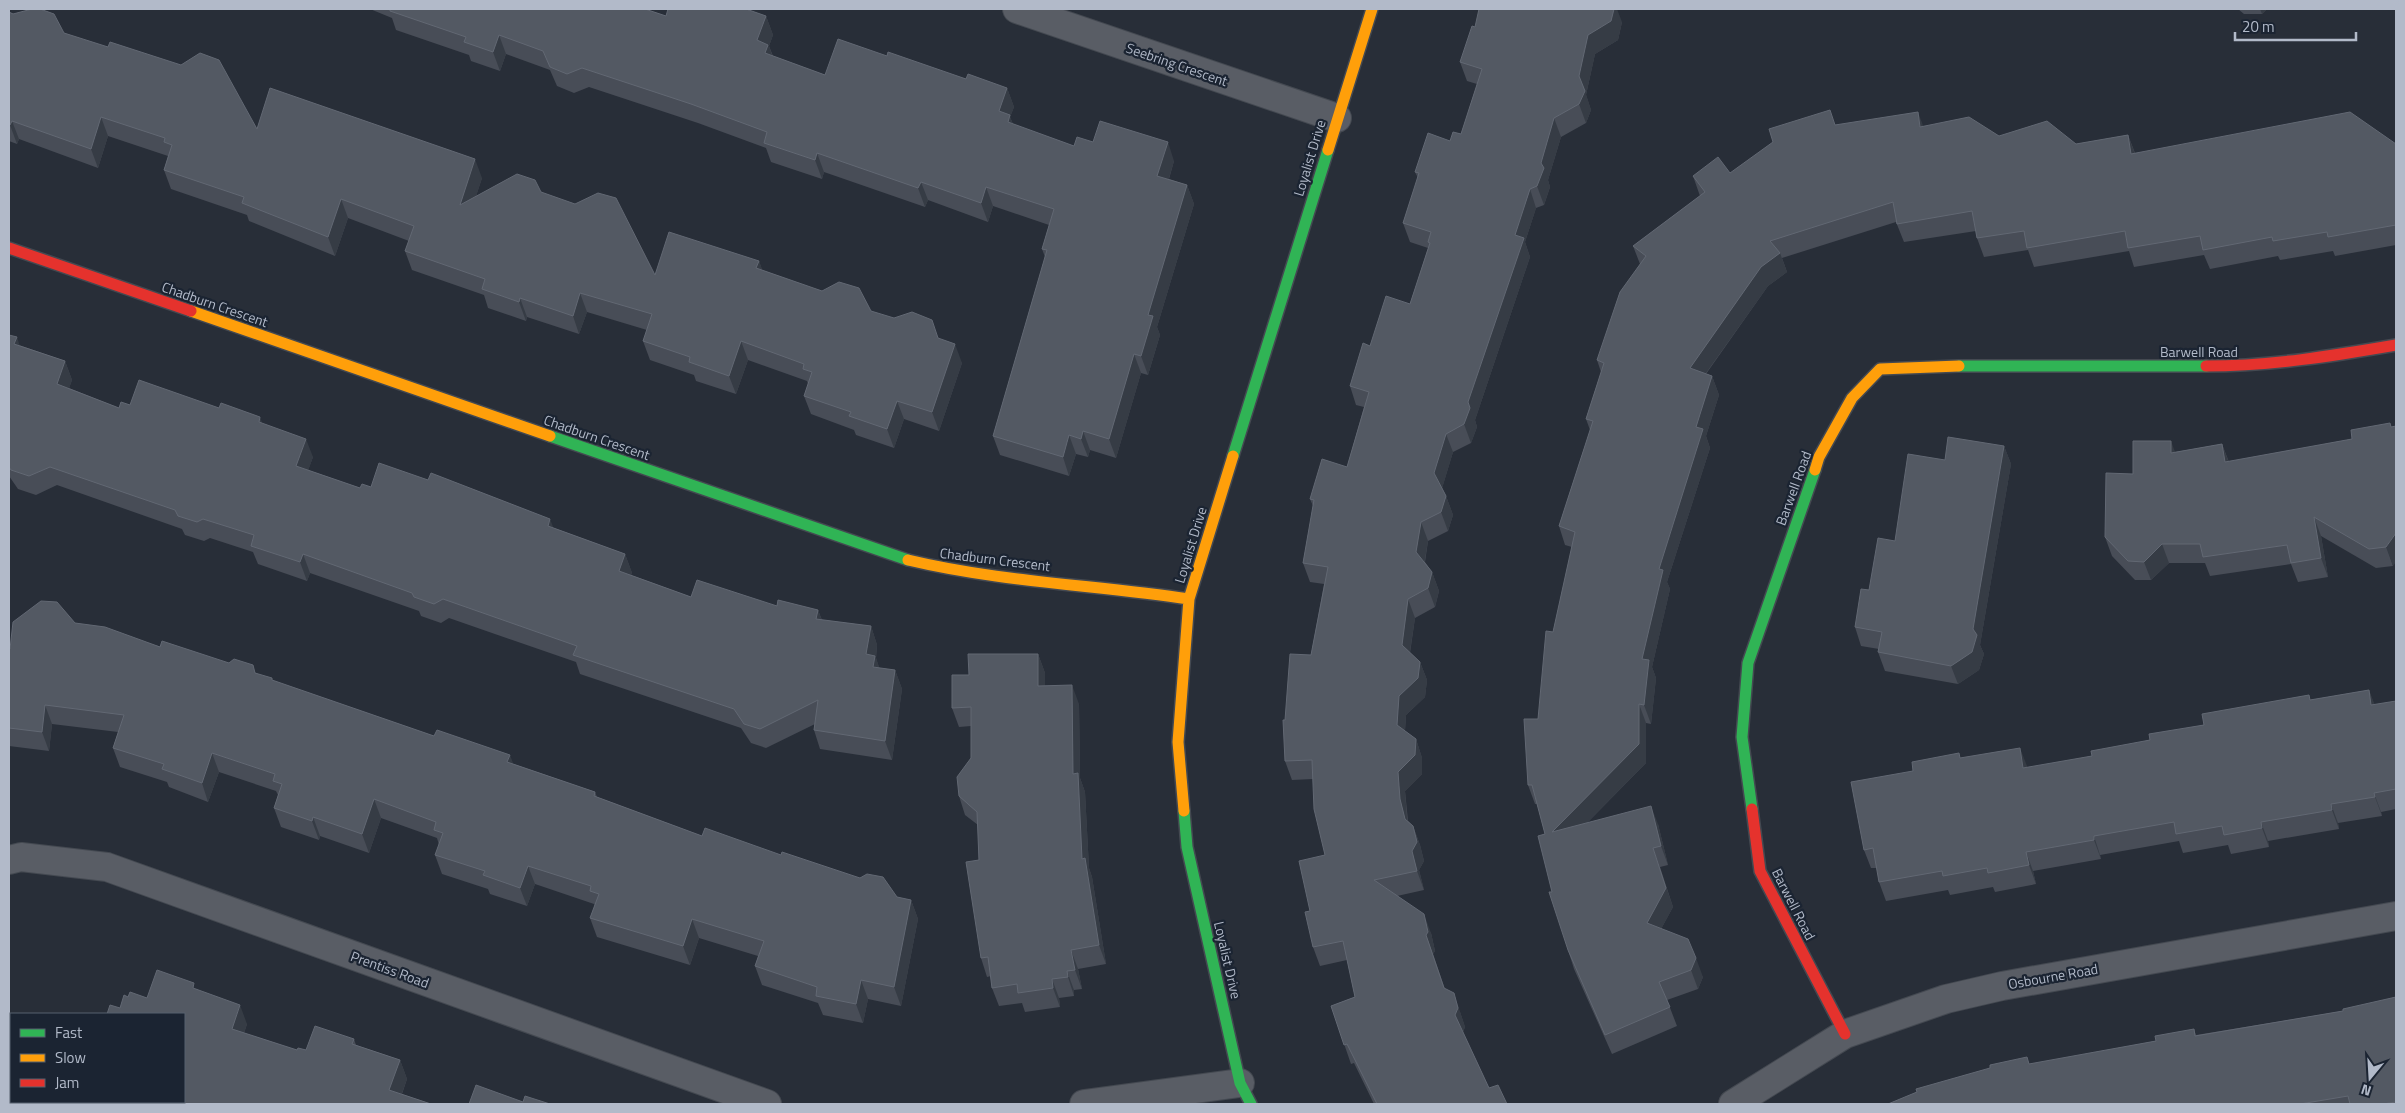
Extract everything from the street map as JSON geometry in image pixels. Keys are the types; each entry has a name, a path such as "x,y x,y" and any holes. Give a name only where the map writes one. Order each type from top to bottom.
{"street":[{"name":"Seebring Crescent","path":"1017,9 1337,118"},
{"name":"Loyalist Drive","path":"1246,1094 1186,847 1178,742 1189,599 1372,9"},
{"name":"Chadburn Crescent","path":"9,248 908,560 962,572 1118,588 1189,599"},
{"name":"Barwell Road","path":"1845,1034 1760,871 1742,737 1748,663 1818,457 1852,398 1880,369 1945,366 2245,366 2304,361 2396,345"},
{"name":"Prentiss Road","path":"9,860 21,857 107,867 767,1104"},
{"name":"Osbourne Road","path":"1733,1104 1845,1034 1946,999 2002,986 2396,916"},
{"path":"1084,1104 1246,1094"}],"building":[{"path":"40,9 54,14 64,33 108,47 110,42 181,65 200,53 219,60 257,129 270,88 475,159 460,205 517,174 535,180 541,192 575,204 598,193 616,198 655,275 669,232 759,261 756,268 822,291 839,282 859,288 871,311 894,318 912,312 932,320 938,338 955,344 932,412 897,401 887,429 849,416 851,412 804,396 812,372 803,369 804,364 741,341 729,376 689,362 690,357 643,341 652,314 580,293 573,316 520,298 519,302 482,289 485,279 405,251 414,226 341,199 328,237 242,203 244,197 164,170 172,145 164,142 165,138 101,117 91,149 12,121 9,125 9,12 13,14"},
{"path":"390,9 645,9 666,16 668,9 746,9 766,16 757,40 768,45 765,53 825,75 838,39 887,56 888,52 966,79 968,74 1007,88 999,111 1010,115 1008,122 1074,146 1077,137 1093,142 1100,121 1168,142 1157,176 1187,185 1148,315 1153,316 1141,356 1134,354 1109,439 1083,431 1081,439 1069,435 1063,457 993,436 1047,250 1042,249 1054,209 986,187 981,203 921,182 918,188 817,153 815,160 764,143 767,132 691,104 582,68 567,74 550,67 543,51 499,35 493,52 464,42 466,37 390,11"},
{"path":"1479,9 1614,9 1611,21 1588,35 1579,76 1585,91 1579,104 1554,118 1541,163 1544,168 1537,186 1530,189 1515,235 1524,238 1468,402 1470,408 1464,424 1446,434 1434,473 1446,496 1441,512 1421,522 1416,552 1432,572 1428,588 1408,599 1402,645 1420,662 1418,678 1399,696 1397,725 1416,739 1415,755 1398,772 1400,799 1405,819 1413,826 1417,842 1412,851 1417,871 1374,880 1424,914 1428,932 1426,935 1444,988 1454,993 1458,1008 1455,1015 1489,1088 1498,1085 1507,1104 1377,1104 1347,1044 1344,1045 1331,1006 1355,997 1343,941 1313,947 1305,912 1310,911 1299,861 1325,855 1314,809 1312,760 1285,761 1283,720 1285,720 1290,654 1311,655 1328,567 1303,563 1314,500 1310,499 1322,459 1347,467 1369,392 1350,386 1363,343 1370,346 1386,296 1410,304 1430,243 1428,242 1431,232 1403,223 1419,173 1415,172 1428,133 1450,141 1453,132 1461,134 1482,69 1460,62 1472,26 1475,27"},
{"path":"1830,110 1835,125 1918,112 1920,127 1969,117 1999,136 2047,121 2076,144 2128,135 2131,154 2350,112 2396,144 2396,225 2328,237 2327,232 2273,241 2272,237 2203,250 2200,236 2128,248 2125,231 2027,248 2024,231 1977,238 1972,211 1897,224 1893,202 1770,241 1780,253 1761,267 1690,368 1712,376 1696,427 1703,429 1659,569 1663,570 1642,659 1649,660 1644,705 1639,704 1639,744 1552,832 1651,806 1661,846 1653,848 1666,888 1647,923 1688,939 1696,958 1691,970 1659,982 1670,1007 1605,1035 1568,950 1549,892 1552,892 1538,836 1545,834 1532,785 1528,785 1524,719 1538,719 1546,631 1553,632 1575,532 1559,526 1593,421 1586,419 1604,363 1597,360 1620,292 1646,256 1633,246 1705,192 1693,176 1718,157 1730,173 1773,142 1769,129"},
{"path":"9,335 17,337 14,344 65,361 57,384 119,408 121,402 130,405 139,380 219,408 221,403 260,417 259,422 306,439 296,466 360,488 362,484 371,487 379,463 428,480 431,473 550,519 548,526 625,554 619,571 691,597 697,580 777,606 778,600 818,610 816,619 871,626 866,654 875,656 873,667 895,670 885,741 814,730 818,700 760,729 744,724 734,709 573,655 577,646 443,599 434,604 414,597 412,593 303,554 300,562 251,546 254,535 203,519 197,522 178,516 175,510 50,467 29,476 11,470 9,467"},
{"path":"2390,423 2391,427 2396,426 2396,533 2386,547 2369,549 2314,517 2321,558 2291,563 2287,545 2203,557 2200,544 2162,544 2144,562 2128,561 2105,537 2106,473 2133,474 2133,441 2171,441 2171,453 2222,444 2225,462 2352,439 2351,430"},
{"path":"1948,437 2004,446 1973,629 1977,635 1972,652 1951,666 1878,652 1882,632 1855,627 1861,589 1869,590 1878,538 1895,541 1908,454 1945,460"},
{"path":"41,601 57,602 75,623 105,627 160,647 162,641 229,663 234,659 253,665 255,673 272,678 272,680 434,736 437,730 510,755 507,762 595,792 594,796 702,836 705,828 781,855 782,852 860,878 867,874 883,877 897,897 911,900 894,987 861,980 856,1004 816,996 817,987 755,966 764,941 692,919 683,946 590,918 599,894 590,891 591,886 528,866 520,888 483,875 485,871 435,855 443,833 434,830 436,822 374,799 362,834 313,817 312,821 274,808 282,784 273,781 275,774 212,753 202,783 162,769 164,764 113,748 124,715 45,705 42,732 9,728 9,648 13,622"},
{"path":"968,654 1038,654 1038,686 1072,685 1073,774 1078,773 1082,859 1085,858 1099,945 1071,950 1075,970 1067,971 1068,977 1052,979 1053,988 1018,993 1017,984 992,988 988,957 981,958 966,862 979,860 977,812 959,796 957,777 971,758 971,707 952,708 952,675 969,675"},
{"path":"2369,690 2371,705 2396,701 2396,789 2374,793 2375,797 2331,804 2332,810 2261,822 2262,828 2224,835 2222,826 2176,834 2174,822 2094,836 2094,840 2026,852 2029,865 1988,873 1987,868 1943,876 1942,871 1879,882 1873,848 1864,850 1851,782 1913,771 1912,762 1959,753 1960,758 2020,748 2023,768 2092,756 2091,751 2150,740 2149,734 2204,725 2202,714 2309,695 2310,700"},
{"path":"157,970 194,983 193,988 240,1005 232,1029 297,1050 298,1048 306,1050 315,1026 354,1039 352,1044 400,1060 389,1090 431,1104 184,1104 185,1013 107,1013 110,1005 120,1008 124,995 128,997 130,992 147,998"},
{"path":"2396,997 2396,1102 2350,1104 2348,1096 2300,1104 1888,1104 1917,1092 1916,1089 1990,1068 1990,1065 2027,1057 2029,1064 2156,1041 2155,1036 2194,1029 2195,1036 2343,1011 2343,1009"},
{"path":"9,1042 10,1042 9,1100"},
{"path":"476,1085 523,1102 525,1096 550,1104 469,1104"}],"traffic: fast":[{"path":"1233,456 1328,150"},
{"path":"1959,366 2206,366"},
{"path":"550,436 908,560"},
{"path":"1752,809 1742,737 1748,663 1815,470"},
{"path":"1184,811 1187,847 1240,1083 1251,1104"}],"traffic: slow":[{"path":"1328,150 1372,9"},
{"path":"191,311 550,436"},
{"path":"1815,470 1819,457 1852,398 1880,369 1959,366"},
{"path":"1184,811 1178,742 1189,599 1233,456"},
{"path":"908,560 1013,578 1189,599"}],"traffic: jam":[{"path":"9,248 191,311"},
{"path":"2206,366 2278,362 2396,345"},
{"path":"1752,809 1760,871 1845,1034"}]}
